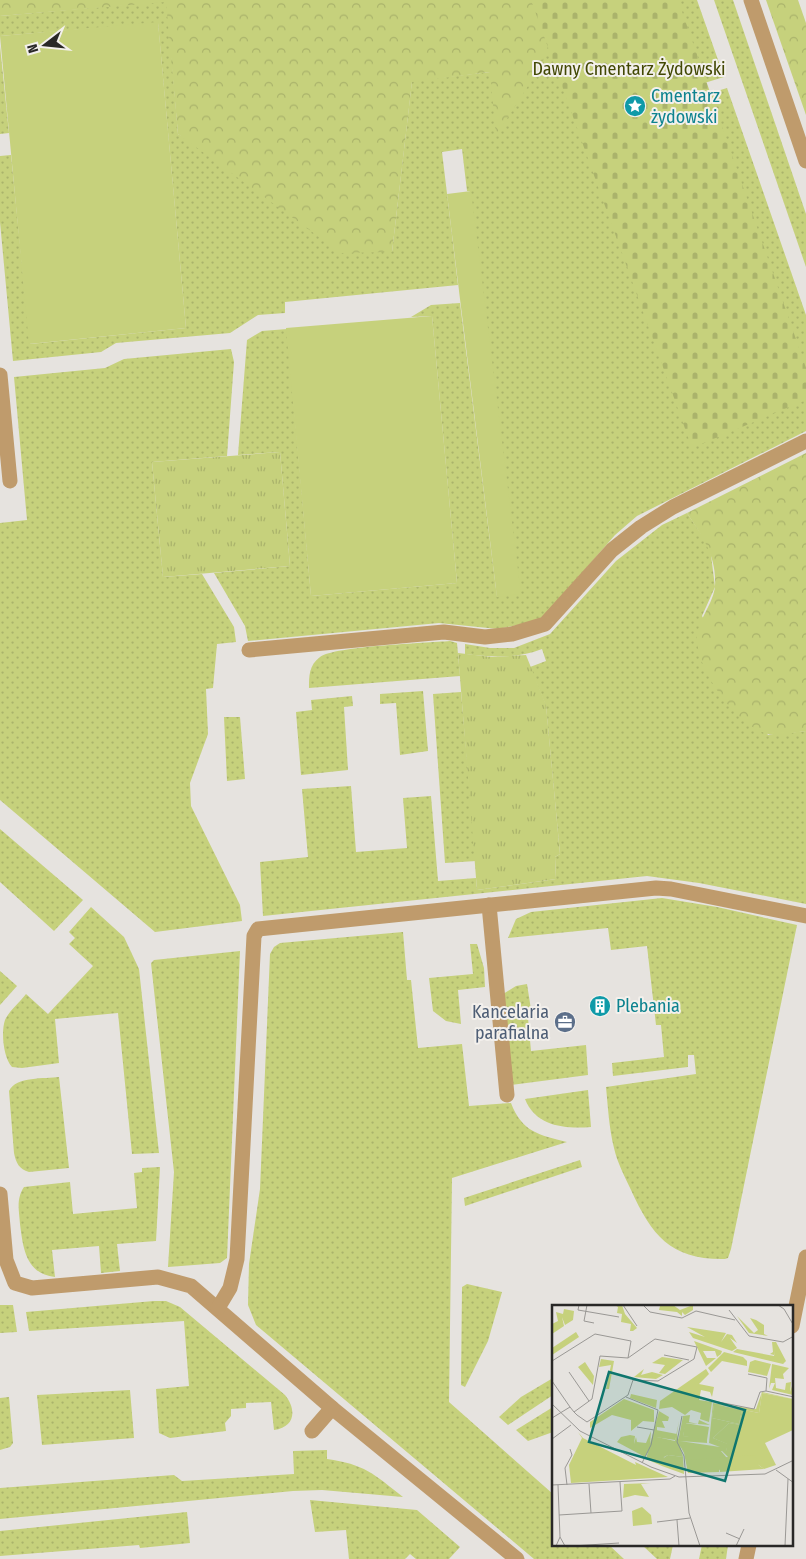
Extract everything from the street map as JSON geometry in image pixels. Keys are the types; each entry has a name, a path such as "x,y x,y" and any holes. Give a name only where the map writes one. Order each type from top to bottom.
{"street":[{"path":"751,0 806,161"},
{"path":"0,376 10,481"},
{"path":"249,650 444,632 485,637 512,634 545,624 612,550 641,527 673,507 806,441"},
{"path":"218,1308 230,1288 237,1259 254,936 258,928 656,888 671,888 806,916"},
{"path":"489,905 507,1095"},
{"path":"0,1194 6,1260 15,1283 32,1288 158,1277 191,1286 332,1408 517,1559"},
{"path":"794,1316 806,1257"},
{"path":"312,1431 332,1408"},
{"path":"746,1559 749,1546"}],"green space":[{"path":"0,0 577,0 555,26 542,64 496,136 490,72 412,82 392,252 341,253 178,134 166,2 0,16"},
{"name":"Dawny Cmentarz Żydowski","path":"531,0 678,0 806,368 806,400 692,448"},
{"path":"577,0 697,0 724,77 652,99 654,110 727,88 806,315 806,431 637,516 615,535 549,611 537,621 498,629 439,623 248,641 245,626 214,573 290,566 280,452 238,455 247,340 262,331 287,329 311,596 457,583 432,316 411,317 431,305 460,303 497,597 470,191 467,191 462,149 442,152 458,285 285,302 285,313 258,315 230,333 116,343 101,352 13,361 0,222 0,156 11,155 30,344 186,328 158,23 0,36 0,16 167,1 178,134 392,252 412,81 490,72 555,26"},
{"path":"714,0 733,0 806,214 806,267"},
{"path":"766,0 798,0 806,23 806,115"},
{"path":"158,22 186,328 29,344 0,36"},
{"path":"0,46 9,133 0,134"},
{"path":"471,191 521,594 497,597 447,194"},
{"path":"432,316 457,583 311,596 286,328"},
{"path":"231,349 234,362 227,456 152,462 163,577 202,574 234,627 236,642 217,644 213,688 206,689 208,734 190,783 191,806 240,905 242,921 155,932 0,800 0,523 27,520 14,377 105,368 124,359"},
{"path":"280,452 290,566 163,577 152,462"},
{"path":"806,453 806,731 772,735 756,729 744,721 722,698 705,670 697,644 697,637 698,629 714,593 714,565 707,547 687,513"},
{"path":"687,513 710,547 715,587 702,616 768,735 806,731 806,904 699,883 647,876 263,916 260,862 308,857 302,789 351,786 356,852 407,848 403,798 431,796 438,881 476,878 477,890 556,879 555,857 560,854 546,706 530,667 546,661 542,649 513,656 484,656 465,654 465,644 490,648 514,648 550,634 616,561 662,525"},
{"path":"450,641 457,643 460,676 309,688 312,667 316,660 329,653 361,648"},
{"path":"458,653 492,657 526,655 546,705 560,854 555,857 556,879 477,890"},
{"path":"423,691 428,751 400,755 396,703 380,704 380,694"},
{"path":"461,692 476,861 445,863 433,694"},
{"path":"352,696 353,706 344,707 348,770 301,775 296,712 312,710 311,700"},
{"path":"224,717 240,717 245,779 227,781"},
{"path":"0,829 83,900 54,931 0,882"},
{"path":"662,898 717,907 797,925 731,1249 728,1258 725,1259 690,1255 677,1250 656,1232 639,1206 621,1169 614,1148 606,1087 696,1074 694,1055 688,1055 688,1067 613,1076 612,1063 664,1057 661,1025 656,1025 647,946 611,950 608,928 508,938 516,919 531,912"},
{"path":"91,907 124,937 139,969 159,1153 132,1154 118,1013 55,1019 59,1063 22,1068 12,1067 5,1051 3,1037 5,1020 26,994 48,1014 93,966 69,944 75,938 69,932"},
{"path":"403,932 407,980 411,980 418,1048 462,1044 469,1106 511,1103 520,1120 533,1131 567,1142 452,1178 449,1402 552,1493 552,1546 610,1546 624,1559 534,1559 256,1325 248,1305 249,1264 260,1189 270,954 274,947 280,943"},
{"path":"470,944 477,944 484,968 485,987 458,990 461,1024 446,1021 433,1011 429,978 473,974"},
{"path":"240,951 227,1258 220,1263 168,1267 174,1172 151,963 154,960"},
{"path":"0,971 17,986 0,1005"},
{"path":"527,984 532,1016 528,1018 531,1051 586,1045 588,1075 511,1085 503,994 516,986"},
{"path":"59,1077 69,1168 26,1171 17,1163 14,1153 9,1091 13,1086 24,1081"},
{"path":"588,1090 591,1127 562,1126 544,1121 536,1115 525,1099"},
{"path":"580,1160 582,1167 465,1206 464,1198"},
{"path":"160,1167 156,1241 117,1244 120,1271 101,1273 99,1246 52,1250 55,1277 45,1275 32,1265 25,1251 20,1224 19,1200 24,1187 70,1182 73,1214 137,1208 134,1173 142,1172 142,1168"},
{"path":"467,1284 502,1292 488,1341 465,1387 461,1385 462,1287"},
{"path":"166,1301 180,1307 285,1395 291,1406 292,1417 290,1422 274,1430 271,1402 246,1403 246,1408 231,1409 231,1416 225,1423 226,1431 170,1438 159,1433 156,1389 189,1386 184,1321 29,1331 26,1312"},
{"path":"0,1305 13,1305 17,1332 0,1333"},
{"path":"552,1379 552,1396 508,1425 499,1417 521,1397"},
{"path":"130,1390 134,1438 42,1445 37,1395"},
{"path":"9,1397 13,1443 10,1447 0,1450 0,1398"},
{"path":"552,1408 552,1432 528,1441 516,1430"},
{"path":"327,1450 327,1459 340,1461 368,1471 403,1497 322,1490 293,1491 0,1519 0,1488 174,1475 182,1481 294,1474 293,1451"},
{"path":"310,1500 417,1510 460,1547 449,1559 416,1559 410,1554 405,1559 349,1559 346,1530 315,1532"},
{"path":"187,1512 190,1543 140,1548 139,1545 0,1556 0,1531"},
{"path":"643,1546 673,1546 670,1559 657,1559"},
{"path":"702,1546 728,1546 726,1559 699,1559"}],"place":[{"name":"Cmentarz żydowski","path":"635,106"},
{"name":"Plebania","path":"600,1006"},
{"name":"Kancelaria parafialna","path":"565,1022"}]}
